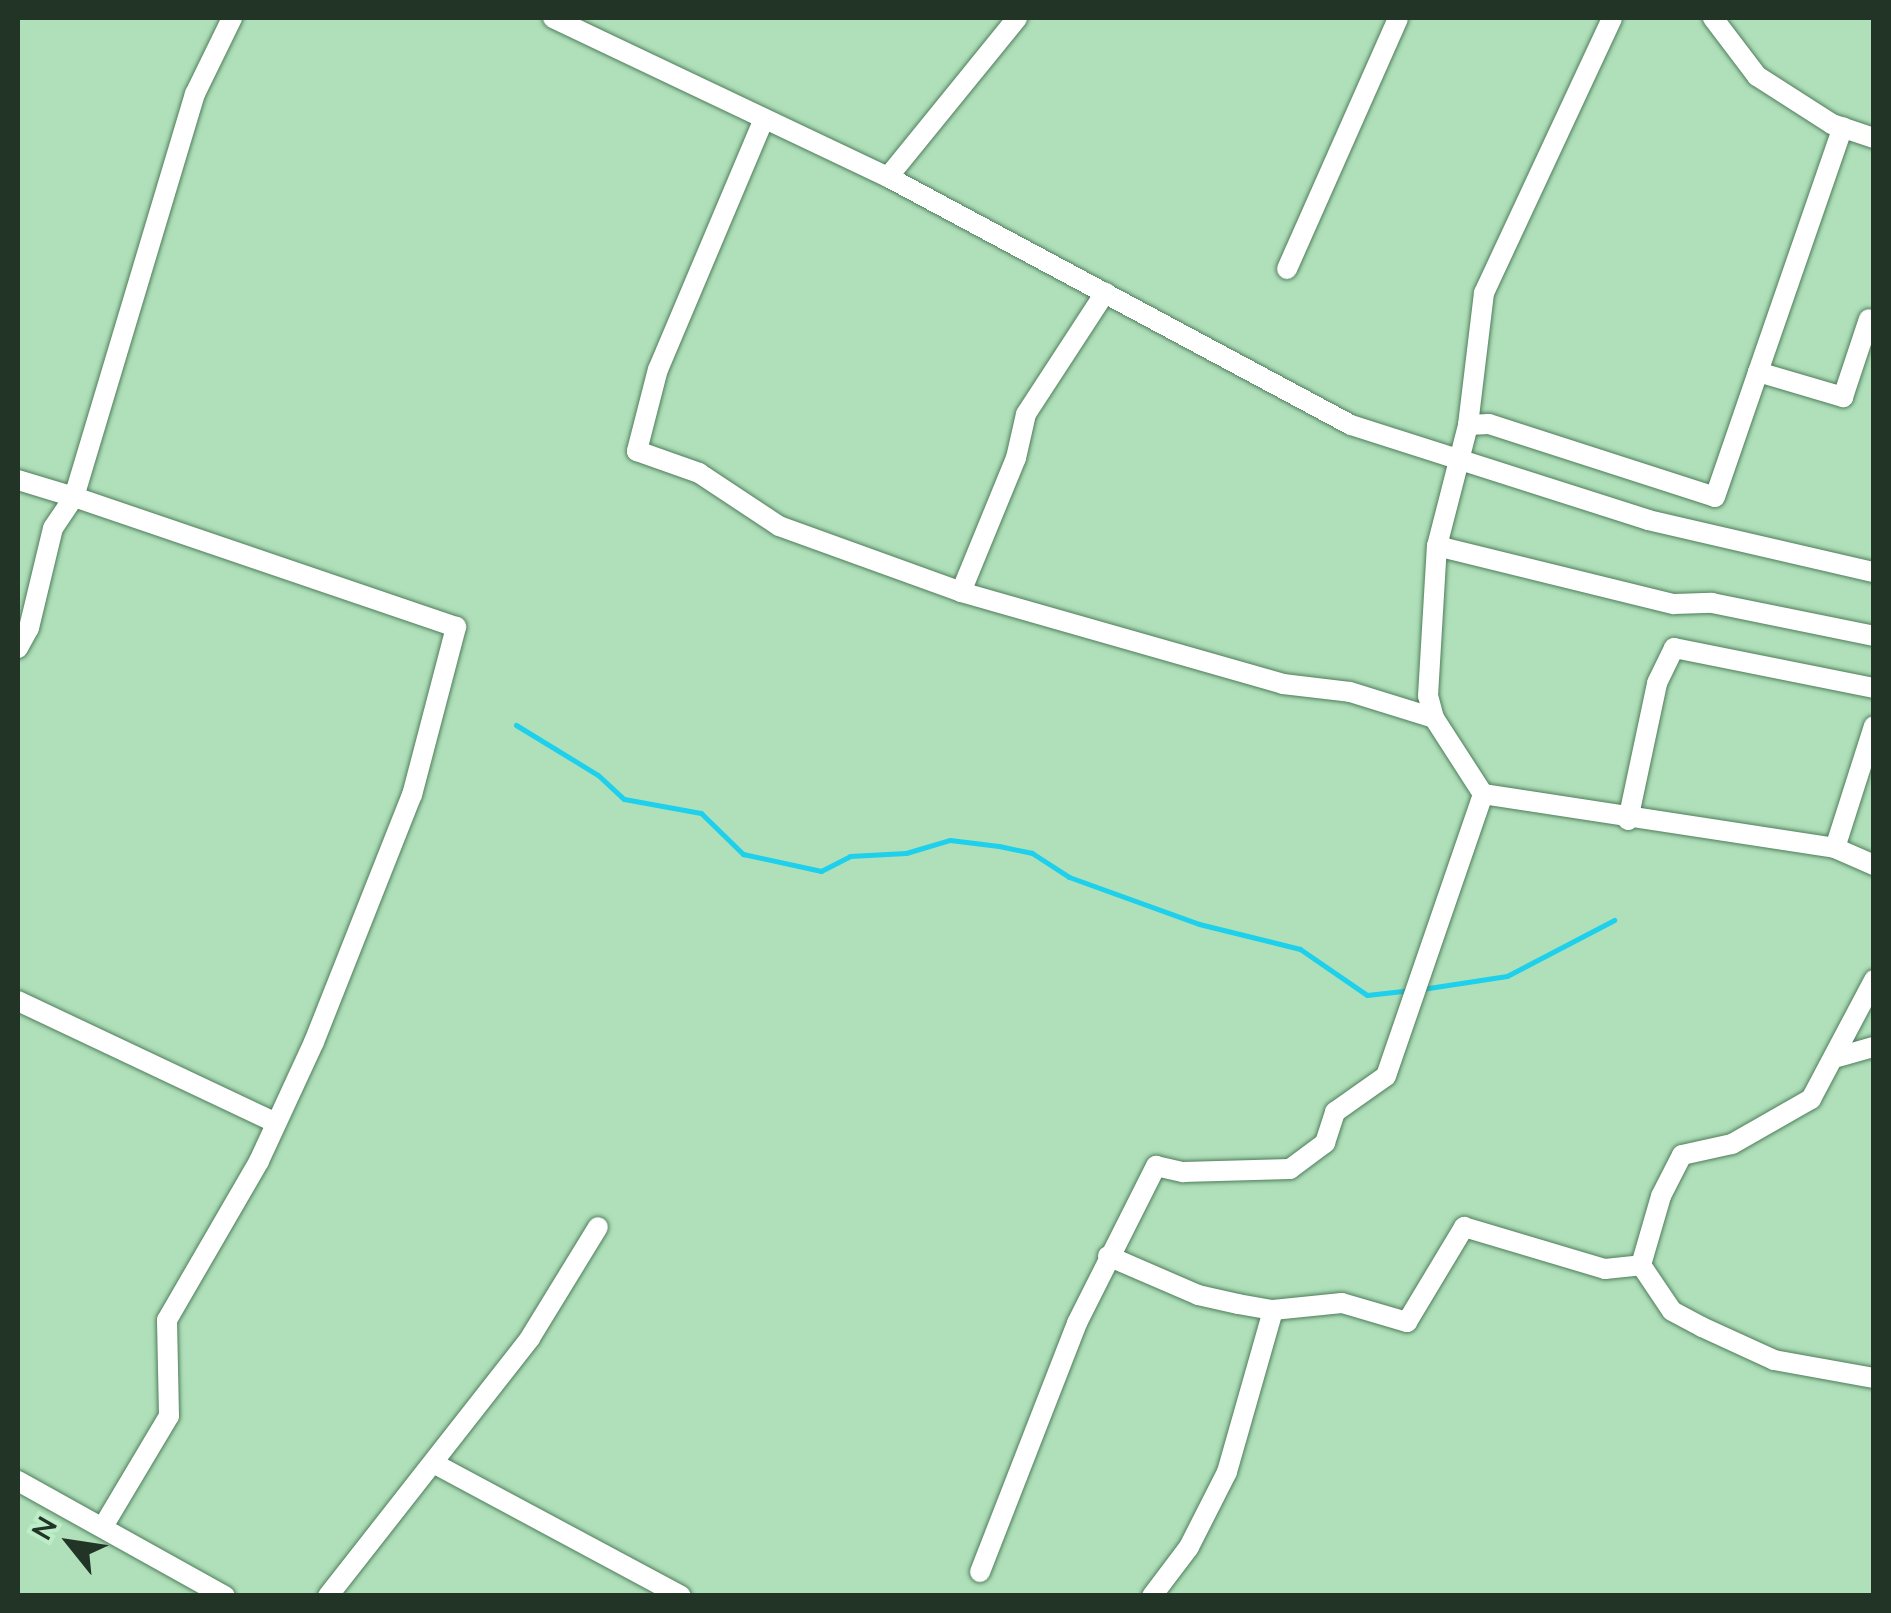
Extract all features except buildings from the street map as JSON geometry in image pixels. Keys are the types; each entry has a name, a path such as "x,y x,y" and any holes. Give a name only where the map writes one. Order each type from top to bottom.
{"street":[{"path":"18,648 53,528 74,498 195,94 232,18"},
{"path":"553,18 763,121 888,177 1350,425 1455,462 1648,520 1874,572"},
{"path":"888,177 1017,18"},
{"path":"1287,269 1398,18"},
{"path":"1612,18 1484,293 1468,425 1455,462 1437,546 1428,696 1434,718 1482,794 1628,820 1835,848 1874,865"},
{"path":"1713,18 1758,76 1842,127 1874,138"},
{"path":"763,121 658,369 638,451 699,472 778,526 961,592 1283,684 1350,692 1434,718"},
{"path":"1468,425 1489,424 1715,498 1842,127"},
{"path":"961,592 1016,458 1026,414 1105,293"},
{"path":"1758,372 1843,397 1868,318"},
{"path":"18,480 456,628 412,795 276,1123 167,1320 168,1416 104,1526"},
{"path":"1437,546 1674,604 1712,603 1874,636"},
{"path":"1628,820 1657,683 1674,648 1874,688"},
{"path":"1835,848 1874,726"},
{"path":"980,1572 1008,1485 1108,1256 1156,1166 1182,1172 1290,1169 1325,1143 1335,1112 1386,1076 1482,794"},
{"path":"1641,1265 1661,1196 1682,1155 1732,1144 1788,1116 1812,1098 1838,1057 1874,980"},
{"path":"18,1001 276,1123"},
{"path":"1838,1057 1874,1047"},
{"path":"328,1596 530,1338 598,1227"},
{"path":"1108,1256 1198,1295 1273,1310 1342,1302 1407,1322 1464,1227 1605,1269 1641,1265"},
{"path":"1641,1265 1672,1311 1702,1327 1774,1360 1874,1378"},
{"path":"1152,1596 1190,1547 1227,1472 1273,1310"},
{"path":"435,1464 680,1596"},
{"path":"18,1481 224,1596"}],"waterway":[{"path":"516,725 598,775 624,799 701,813 743,854 821,871 850,856 906,853 950,840 999,846 1032,853 1069,877 1199,924 1300,949 1367,995 1412,990"},
{"path":"1422,989 1507,976 1614,920"}]}
